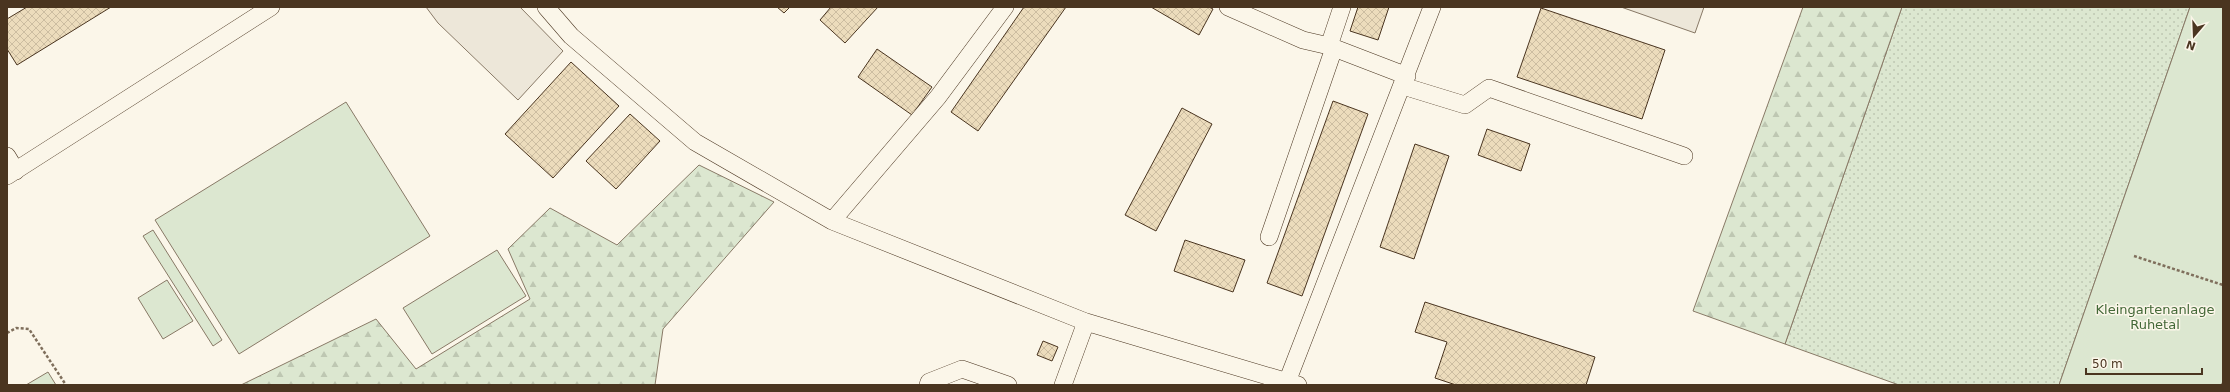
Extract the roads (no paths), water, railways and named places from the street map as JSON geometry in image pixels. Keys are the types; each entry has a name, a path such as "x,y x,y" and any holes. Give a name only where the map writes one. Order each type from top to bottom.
{"lane":[{"path":"7,156 11,173 271,7"},
{"path":"546,7 571,36 694,142 832,221 1086,322 1293,384 1432,7"},
{"path":"832,221 938,97 1005,7"},
{"path":"1228,7 1303,40 1332,47 1405,81 1465,105 1489,88 1684,156"},
{"path":"1269,237 1332,47 1342,7"},
{"path":"1063,385 1086,322"},
{"path":"928,385 929,382 962,369 1008,385"}],"park label":[{"name":"Kleingartenanlage Ruhetal","path":"2155,316"}]}
